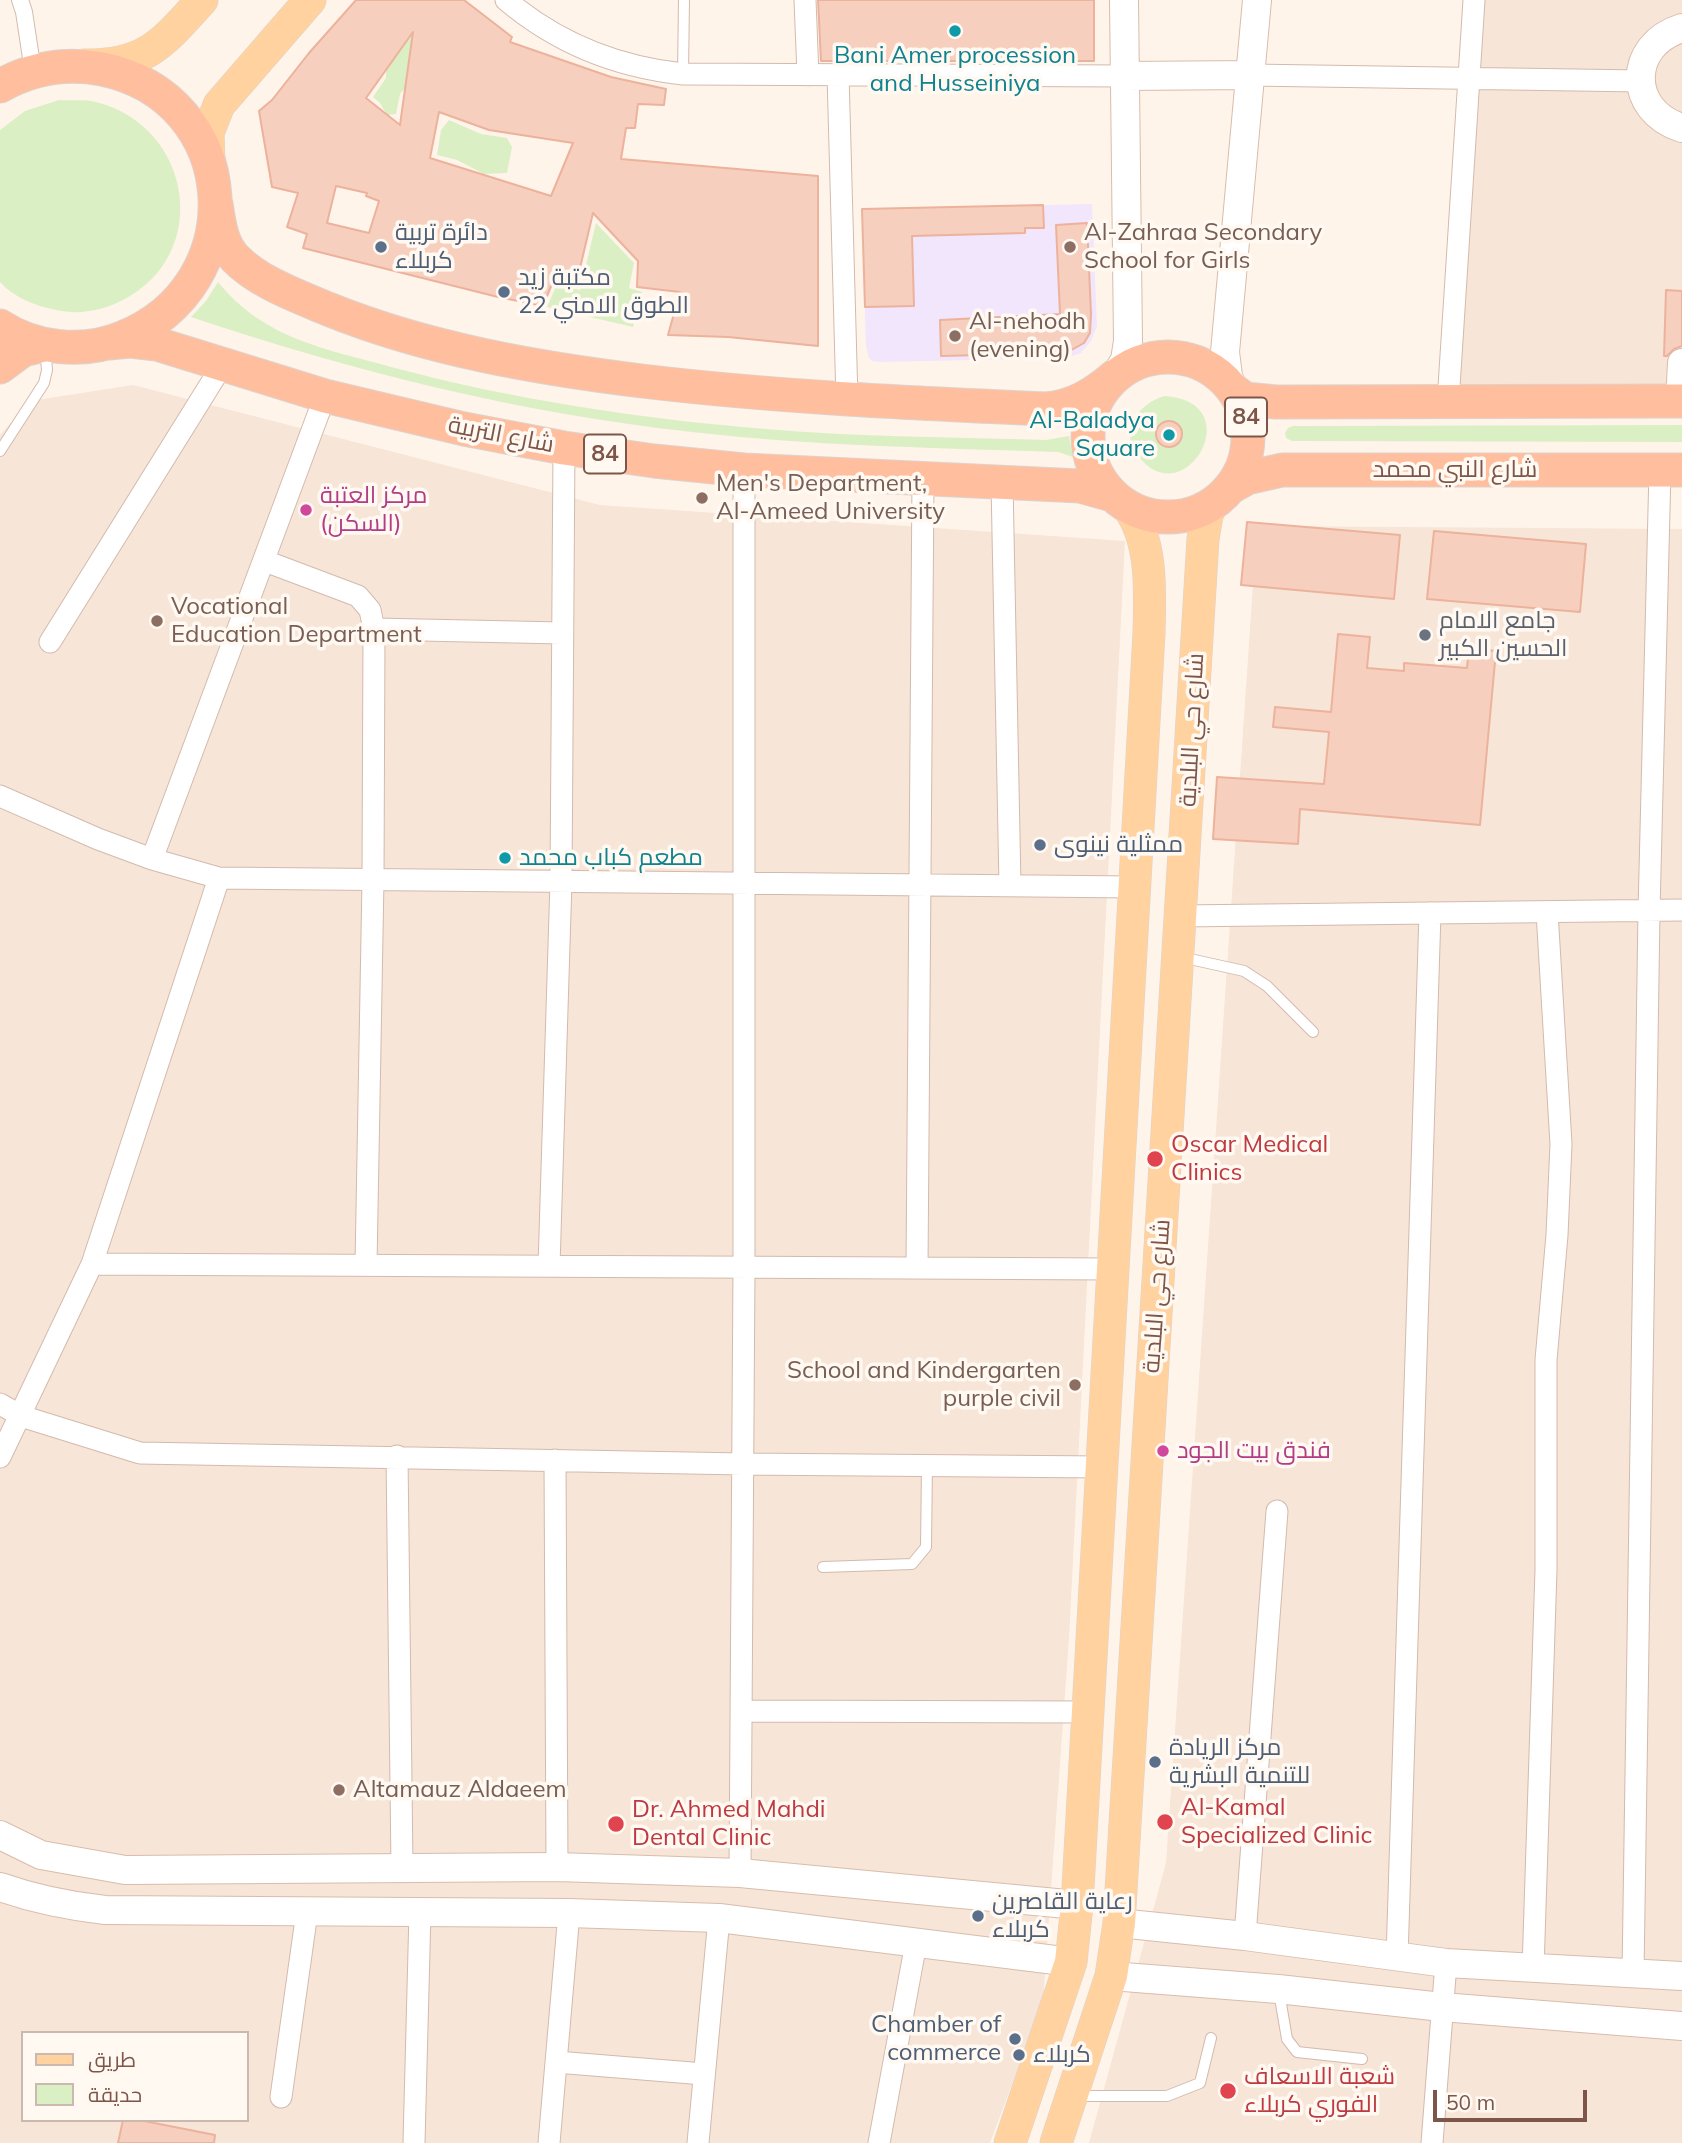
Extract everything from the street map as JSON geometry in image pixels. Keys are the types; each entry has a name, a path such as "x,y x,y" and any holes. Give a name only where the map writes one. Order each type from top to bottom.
{"highway":[{"name":"84","path":"12,79 58,66 83,65 124,74 161,94 190,125 209,162 223,237 228,250 250,270 302,298 346,316 488,356 579,373 727,391 847,400 1055,408 1087,397 1138,362 1164,357 1191,360 1215,371 1245,399 1276,402 1681,401"},
{"name":"84","path":"0,326 44,345 77,348 109,344 144,329 174,306 198,276 212,241 216,204"},
{"name":"شارع التربية","path":"109,344 130,341 157,344 326,396 464,429 564,448 744,470 1080,486 1120,501"},
{"name":"84","path":"0,366 23,350 44,345"},
{"name":"84","path":"1115,376 1100,393 1091,413 1087,435 1089,457 1098,477 1120,501 1147,515 1164,517 1197,512 1222,496 1244,464 1249,439 1245,413 1233,390"},
{"name":"شارع النبي محمد","path":"1222,496 1247,478 1282,471 1671,470"}],"main road":[{"path":"83,65 114,64 153,50 201,0"},
{"path":"209,162 208,133 214,114 224,97 310,0"},
{"path":"1115,376 1125,360 1128,341 1124,0"},
{"path":"1233,390 1225,352 1257,0"},
{"path":"1682,28 1659,39 1650,49 1643,61 1641,81 1647,102 1656,114 1667,123 1682,128"},
{"path":"1125,76 1250,75"},
{"path":"1681,401 1682,363"},
{"name":"شارع حي البلدية","path":"1111,1976 1119,1923 1203,539 1207,515 1222,496"},
{"name":"شارع حي البلدية","path":"1071,1962 1077,1905 1149,633 1150,588 1144,547 1139,526 1120,501"},
{"path":"1149,633 1157,625 1180,622 1198,635"},
{"path":"0,1835 41,1855 125,1870 557,1867 740,1874 1077,1905"},
{"path":"0,1887 28,1897 104,1910 569,1913 719,1919 1071,1962 1010,2143"},
{"path":"1119,1923 1245,1936 1446,1963 1682,1976"},
{"path":"1056,2143 1111,1976 1682,2026"}],"street":[{"path":"12,79 24,12 20,0"},
{"path":"506,0 564,41 595,54 625,65 683,74 1125,76"},
{"path":"805,0 808,75"},
{"path":"1448,402 1474,0"},
{"path":"838,74 847,400"},
{"path":"1250,75 1641,81"},
{"path":"50,642 223,364"},
{"path":"152,859 326,396"},
{"path":"549,1266 561,881 564,448"},
{"path":"740,1874 744,1267 744,470"},
{"path":"1633,1974 1649,911 1671,470"},
{"path":"916,1268 923,479"},
{"path":"1002,482 1010,886"},
{"path":"265,561 358,596 370,610 374,629 373,880 366,1265"},
{"path":"374,629 562,633"},
{"path":"0,796 98,839 152,859 219,878 1134,887"},
{"path":"0,1457 92,1264 219,878"},
{"path":"1181,916 1682,910"},
{"path":"1533,1969 1546,1570 1546,1360 1557,1236 1561,1144 1547,912"},
{"path":"1397,1958 1430,913"},
{"path":"92,1264 1113,1269"},
{"path":"0,1404 21,1416 140,1453 743,1464 1102,1467"},
{"path":"397,1456 402,1868"},
{"path":"555,1460 557,1867"},
{"path":"1245,1936 1277,1511"},
{"path":"741,1712 1088,1712"},
{"path":"281,2097 307,1912"},
{"path":"414,2143 420,1912"},
{"path":"549,2143 569,1913"},
{"path":"698,2143 719,1919"},
{"path":"879,2143 916,1943"},
{"path":"1432,2143 1446,1963"},
{"path":"556,2062 704,2074"}],"lane":[{"path":"683,74 684,0"},
{"path":"0,451 44,383 47,370 44,345"},
{"path":"1178,956 1244,971 1267,986 1313,1032"},
{"path":"823,1567 912,1564 926,1547 928,1466"},
{"path":"1278,1989 1287,2039 1297,2052 1362,2059"},
{"path":"1071,2096 1167,2096 1200,2082 1211,2038"}],"shaded area":[{"path":"1473,0 1682,0 1682,396 1448,402"},
{"path":"1092,204 1097,326 1091,341 1081,353 1067,358 878,362 869,358 866,347 862,209"},
{"path":"133,385 600,505 1125,541 1069,1638 1043,2002 990,2143 0,2143 0,435 30,401"},
{"path":"1257,526 1682,529 1682,2143 1089,2143 1166,1863"}],"green space":[{"path":"418,0 406,87 400,94 396,114 387,115 373,97 386,78 386,70"},
{"path":"59,100 96,102 128,116 153,137 170,163 179,193 179,223 170,253 152,279 123,300 90,311 73,312 41,306 19,297 0,282 0,130 25,111"},
{"path":"449,120 481,134 507,138 512,147 507,173 484,174 457,160 437,155 441,130"},
{"path":"596,223 634,263 629,288 642,292 633,327 547,307 557,284 580,290"},
{"path":"218,282 236,302 256,317 299,340 395,368 486,390 626,414 801,432 1046,440 1069,436 1073,457 1058,452 875,446 737,437 627,424 501,402 314,356 191,317 206,301"},
{"path":"1165,396 1190,403 1204,416 1207,433 1202,450 1190,465 1175,473 1157,471 1139,457 1130,438 1134,420 1139,412","holes":["1171,421 1180,426 1182,437 1178,443 1172,447 1159,444 1155,433 1160,423"]},
{"path":"1682,425 1682,442 1292,441 1286,438 1285,433 1293,426"}],"building":[{"path":"356,0 464,0 512,37 510,42 611,77 666,89 664,105 638,104 635,128 626,128 621,159 818,176 818,346 728,337 668,335 680,292 637,287 638,261 593,213 576,285 554,279 543,306 303,248 307,234 287,227 298,193 272,187 259,111 272,100","holes":["413,32 400,125 366,98","439,112 489,130 573,143 551,196 430,158","336,186 367,193 366,196 379,201 369,233 327,223"]},
{"name":"Bani Amer procession and Husseiniya","path":"818,0 1094,0 1094,61 821,61"},
{"path":"1043,205 1044,228 1025,228 1025,233 912,236 914,306 865,307 862,209"},
{"path":"1087,223 1091,314 1090,333 1084,343 1066,353 941,356 940,320 1060,314 1056,225"},
{"path":"1666,290 1682,291 1682,346 1664,356"},
{"name":"Al-Baladya Square","path":"1169,421 1178,425 1182,434 1178,443 1169,447 1160,443 1156,434 1160,425"},
{"path":"1247,522 1400,535 1394,599 1241,585"},
{"path":"1434,531 1586,544 1580,612 1427,599"},
{"path":"1338,634 1370,637 1367,668 1404,671 1404,663 1467,668 1469,648 1496,651 1480,825 1300,809 1298,844 1213,839 1217,777 1324,784 1329,732 1273,727 1275,707 1331,712"},
{"path":"123,2122 149,2122 215,2135 214,2143 118,2143"}],"place":[{"name":"Bani Amer procession and Husseiniya","path":"955,31"},
{"name":"دائرة تربية كربلاء","path":"381,247"},
{"name":"Al-Zahraa Secondary School for Girls","path":"1070,247"},
{"name":"مكتبة زيد الطوق الامني 22","path":"504,292"},
{"name":"Al-nehodh (evening)","path":"955,336"},
{"name":"Al-Baladya Square","path":"1169,435"},
{"name":"Men's Department, Al-Ameed University","path":"702,498"},
{"name":"مركز العتبة (السكن)","path":"306,510"},
{"name":"Vocational Education Department","path":"157,621"},
{"name":"جامع الامام الحسين الكبير","path":"1425,635"},
{"name":"ممثلية نينوى","path":"1040,845"},
{"name":"مطعم كباب محمد","path":"505,858"},
{"name":"Oscar Medical Clinics","path":"1155,1159"},
{"name":"School and Kindergarten purple civil","path":"1075,1385"},
{"name":"فندق بيت الجود","path":"1163,1451"},
{"name":"مركز الريادة للتنمية البشرية","path":"1155,1762"},
{"name":"Altamauz Aldaeem","path":"339,1790"},
{"name":"Al-Kamal Specialized Clinic","path":"1165,1822"},
{"name":"Dr. Ahmed Mahdi Dental Clinic","path":"616,1824"},
{"name":"رعاية القاصرين كربلاء","path":"978,1916"},
{"name":"Chamber of commerce","path":"1015,2039"},
{"name":"كربلاء","path":"1019,2055"},
{"name":"شعبة الاسعاف الفوري كربلاء","path":"1228,2091"}]}
